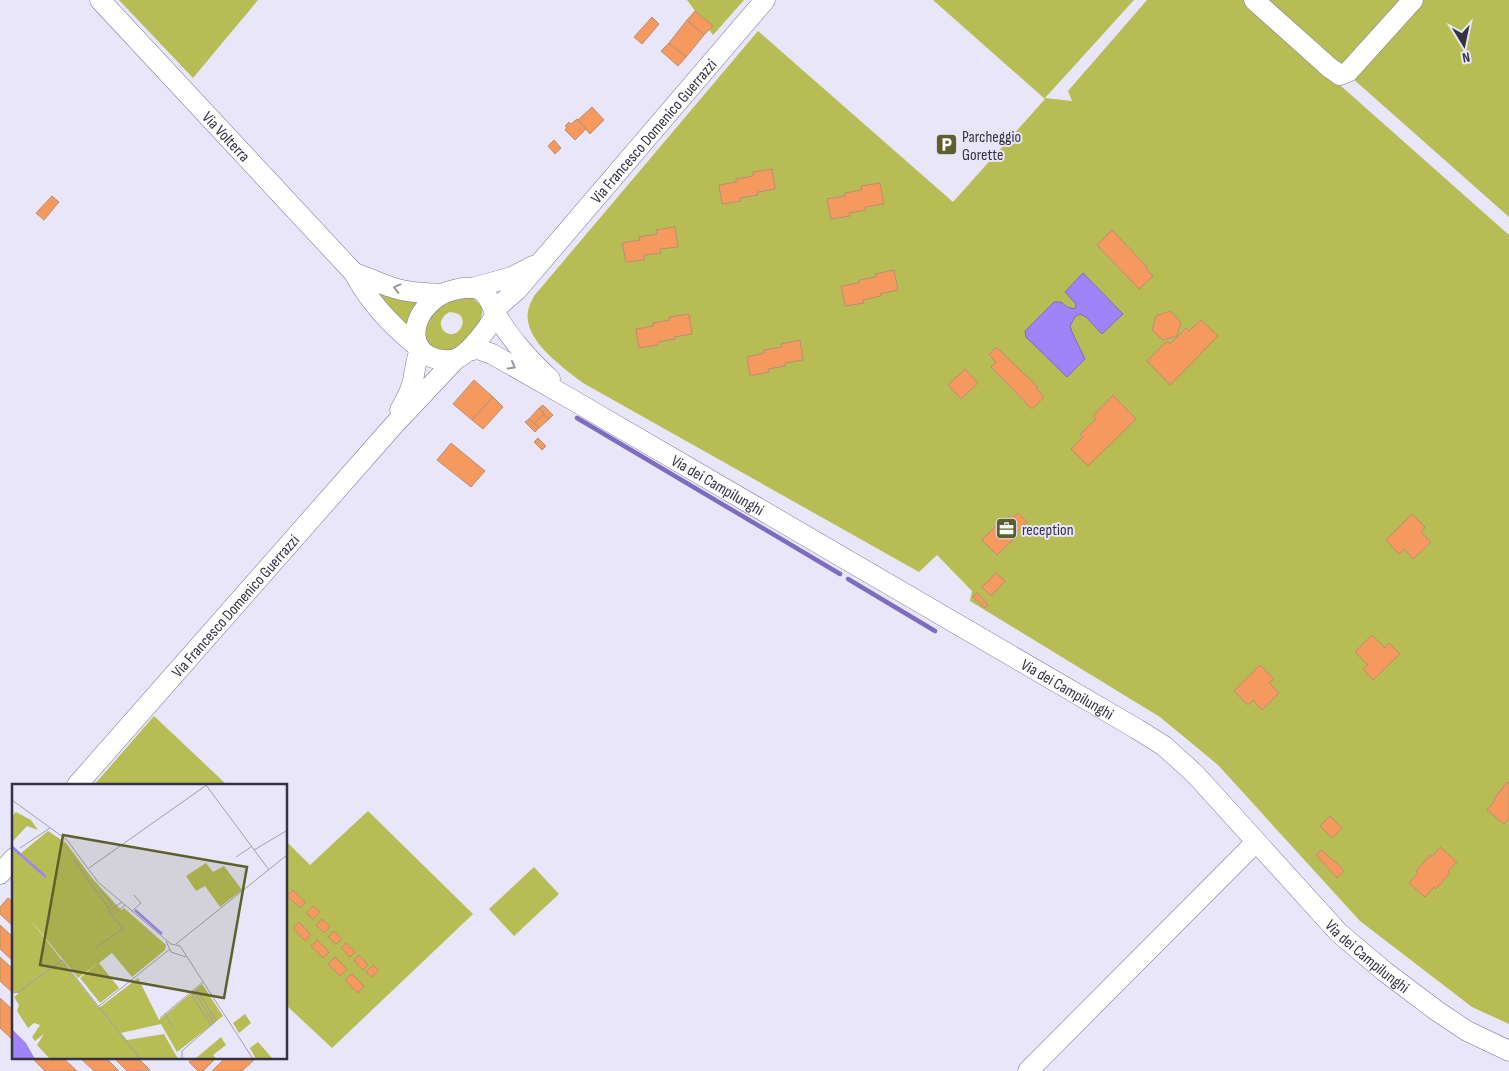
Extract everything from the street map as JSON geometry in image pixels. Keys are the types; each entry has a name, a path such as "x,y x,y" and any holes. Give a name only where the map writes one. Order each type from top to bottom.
{"street":[{"name":"Via Volterra","path":"100,0 354,273 362,289 402,334 412,356 418,354"},
{"name":"Via Francesco Domenico Guerrazzi","path":"495,312 517,290 766,0"},
{"path":"1254,0 1340,75 1348,72 1413,0"},
{"name":"Via Francesco Domenico Guerrazzi","path":"472,288 512,277 541,262"},
{"name":"Via Volterra","path":"354,273 392,288 412,292 442,294"},
{"path":"461,288 472,288 481,290 487,296 495,312 491,324 462,355 443,360 431,358 422,352 418,354 416,335 421,313 442,294 461,288"},
{"name":"Via dei Campilunghi","path":"495,312 534,364 571,399"},
{"name":"Via dei Campilunghi","path":"462,355 478,349 492,354 1164,746 1195,774 1339,933 1353,946 1437,1011 1467,1031 1509,1051"},
{"name":"Via Francesco Domenico Guerrazzi","path":"392,426 410,390 418,354"},
{"name":"Via Francesco Domenico Guerrazzi","path":"78,784 392,426 462,355"},
{"path":"1028,1071 1256,842"},
{"path":"0,874 12,860"}],"green space":[{"path":"119,0 258,0 193,78"},
{"path":"687,0 744,0 713,35"},
{"path":"933,0 1134,0 1045,98 1072,101 1068,91 1147,0 1244,0 1509,235 1509,1024 1472,1007 1360,921 1218,765 1160,717 970,601 972,591 937,555 919,572 583,383 545,351 530,330 528,319 529,307 534,296 758,31 953,202 1045,99"},
{"path":"1264,0 1509,0 1509,217"},
{"path":"371,288 423,301 411,313 409,321 410,331"},
{"path":"470,297 474,299 482,307 480,320 473,332 454,353 433,350 425,337 426,315 457,298","holes":["450,312 462,317 462,327 454,334 449,334 444,331 441,322 443,317"]},
{"path":"154,716 226,784 95,784"},
{"path":"368,811 473,914 332,1048 288,1007 288,843 310,865"},
{"path":"534,867 559,894 514,936 489,909"}],"shaded area":[{"path":"1083,273 1123,314 1102,334 1086,317 1080,314 1075,317 1070,326 1085,359 1067,377 1026,337 1025,331 1054,302 1061,302 1067,307 1075,309 1076,304 1065,292"}],"building":[{"path":"695,11 713,26 704,35 687,20"},
{"path":"652,17 659,24 642,44 634,37"},
{"path":"687,20 704,35 686,57 669,43"},
{"path":"669,43 686,57 678,66 661,51"},
{"path":"592,107 604,120 590,134 578,120"},
{"path":"577,119 586,129 575,140 565,130 567,127 565,126"},
{"path":"554,140 561,148 555,154 548,146"},
{"path":"772,169 775,189 758,192 758,195 740,198 741,201 722,204 719,185 753,176 753,172"},
{"path":"880,183 884,204 865,207 866,210 849,213 850,216 831,219 827,199 845,196 845,193 862,190 861,186"},
{"path":"52,196 59,202 44,220 36,213"},
{"path":"675,227 678,247 660,249 661,253 644,255 644,260 626,262 622,243 640,240 639,237 657,234 656,230"},
{"path":"1112,230 1147,267 1153,276 1139,289 1097,245"},
{"path":"894,270 898,290 863,300 864,303 845,306 841,286 859,283 859,280 876,277 875,274"},
{"path":"1170,311 1181,322 1177,336 1163,340 1152,330 1156,316"},
{"path":"689,314 692,334 658,342 658,345 639,348 636,329 670,320 669,317"},
{"path":"1201,320 1218,336 1170,385 1147,361 1167,341 1170,344 1186,328 1189,331"},
{"path":"800,340 803,360 785,363 785,366 768,369 769,372 750,376 747,357 764,353 764,350 781,347 781,344"},
{"path":"996,347 1038,387 1036,388 1044,397 1032,409 991,367 996,362 989,355"},
{"path":"965,369 978,383 961,399 948,385"},
{"path":"474,380 493,397 472,420 453,404"},
{"path":"1113,395 1136,419 1088,466 1071,449 1083,437 1080,434 1096,419 1093,416"},
{"path":"493,397 503,407 483,429 472,420"},
{"path":"543,405 553,415 549,419 539,408"},
{"path":"539,408 544,414 534,424 529,419"},
{"path":"544,414 549,419 539,428 534,424"},
{"path":"529,419 539,428 535,432 525,422"},
{"path":"538,438 546,446 542,450 534,442"},
{"path":"451,443 485,471 471,487 437,460"},
{"name":"reception","path":"1018,513 1027,522 1014,535 1016,537 997,555 982,540 1000,522 1001,524 1009,516 1012,519"},
{"path":"1412,514 1425,527 1421,532 1431,542 1413,559 1404,549 1399,554 1386,540"},
{"path":"996,573 1005,581 991,596 982,587"},
{"path":"977,593 988,605 985,608 973,597"},
{"path":"1372,635 1385,648 1389,643 1400,654 1373,680 1363,669 1368,665 1355,652"},
{"path":"1260,665 1274,679 1269,683 1279,693 1262,710 1253,700 1248,705 1234,691"},
{"path":"1507,782 1509,783 1509,818 1504,824 1487,810"},
{"path":"1330,816 1342,828 1332,838 1320,826"},
{"path":"1440,847 1457,862 1448,871 1450,873 1436,889 1434,887 1425,897 1409,883 1418,873 1416,871"},
{"path":"1322,850 1344,871 1337,878 1316,855"},
{"path":"293,890 305,902 300,908 288,895"},
{"path":"8,898 12,901 12,925 0,914 0,907"},
{"path":"313,906 320,912 313,919 306,913"},
{"path":"322,919 330,927 324,933 316,925"},
{"path":"299,922 311,935 305,941 293,928"},
{"path":"0,925 12,936 12,960 0,949"},
{"path":"334,931 342,939 336,944 328,937"},
{"path":"317,940 329,952 323,958 311,946"},
{"path":"346,943 355,952 350,957 341,948"},
{"path":"359,955 368,965 363,970 354,961"},
{"path":"0,957 12,968 12,992 0,981"},
{"path":"335,957 347,969 340,976 328,964"},
{"path":"373,965 379,970 371,977 366,972"},
{"path":"352,974 364,986 358,993 345,980"},
{"path":"0,998 12,1009 12,1039 0,1028"},
{"path":"32,1058 63,1058 77,1071 45,1071"},
{"path":"80,1058 106,1058 119,1071 94,1071"},
{"path":"114,1058 138,1058 150,1070 127,1071"},
{"path":"192,1058 216,1058 203,1071 198,1071 189,1062"},
{"path":"225,1058 255,1059 242,1071 212,1071"}],"waterway":[{"path":"577,418 840,574"},
{"path":"848,579 935,631"}],"place":[{"name":"Parcheggio Gorette","path":"946,145"},
{"name":"reception","path":"1006,529"}]}
